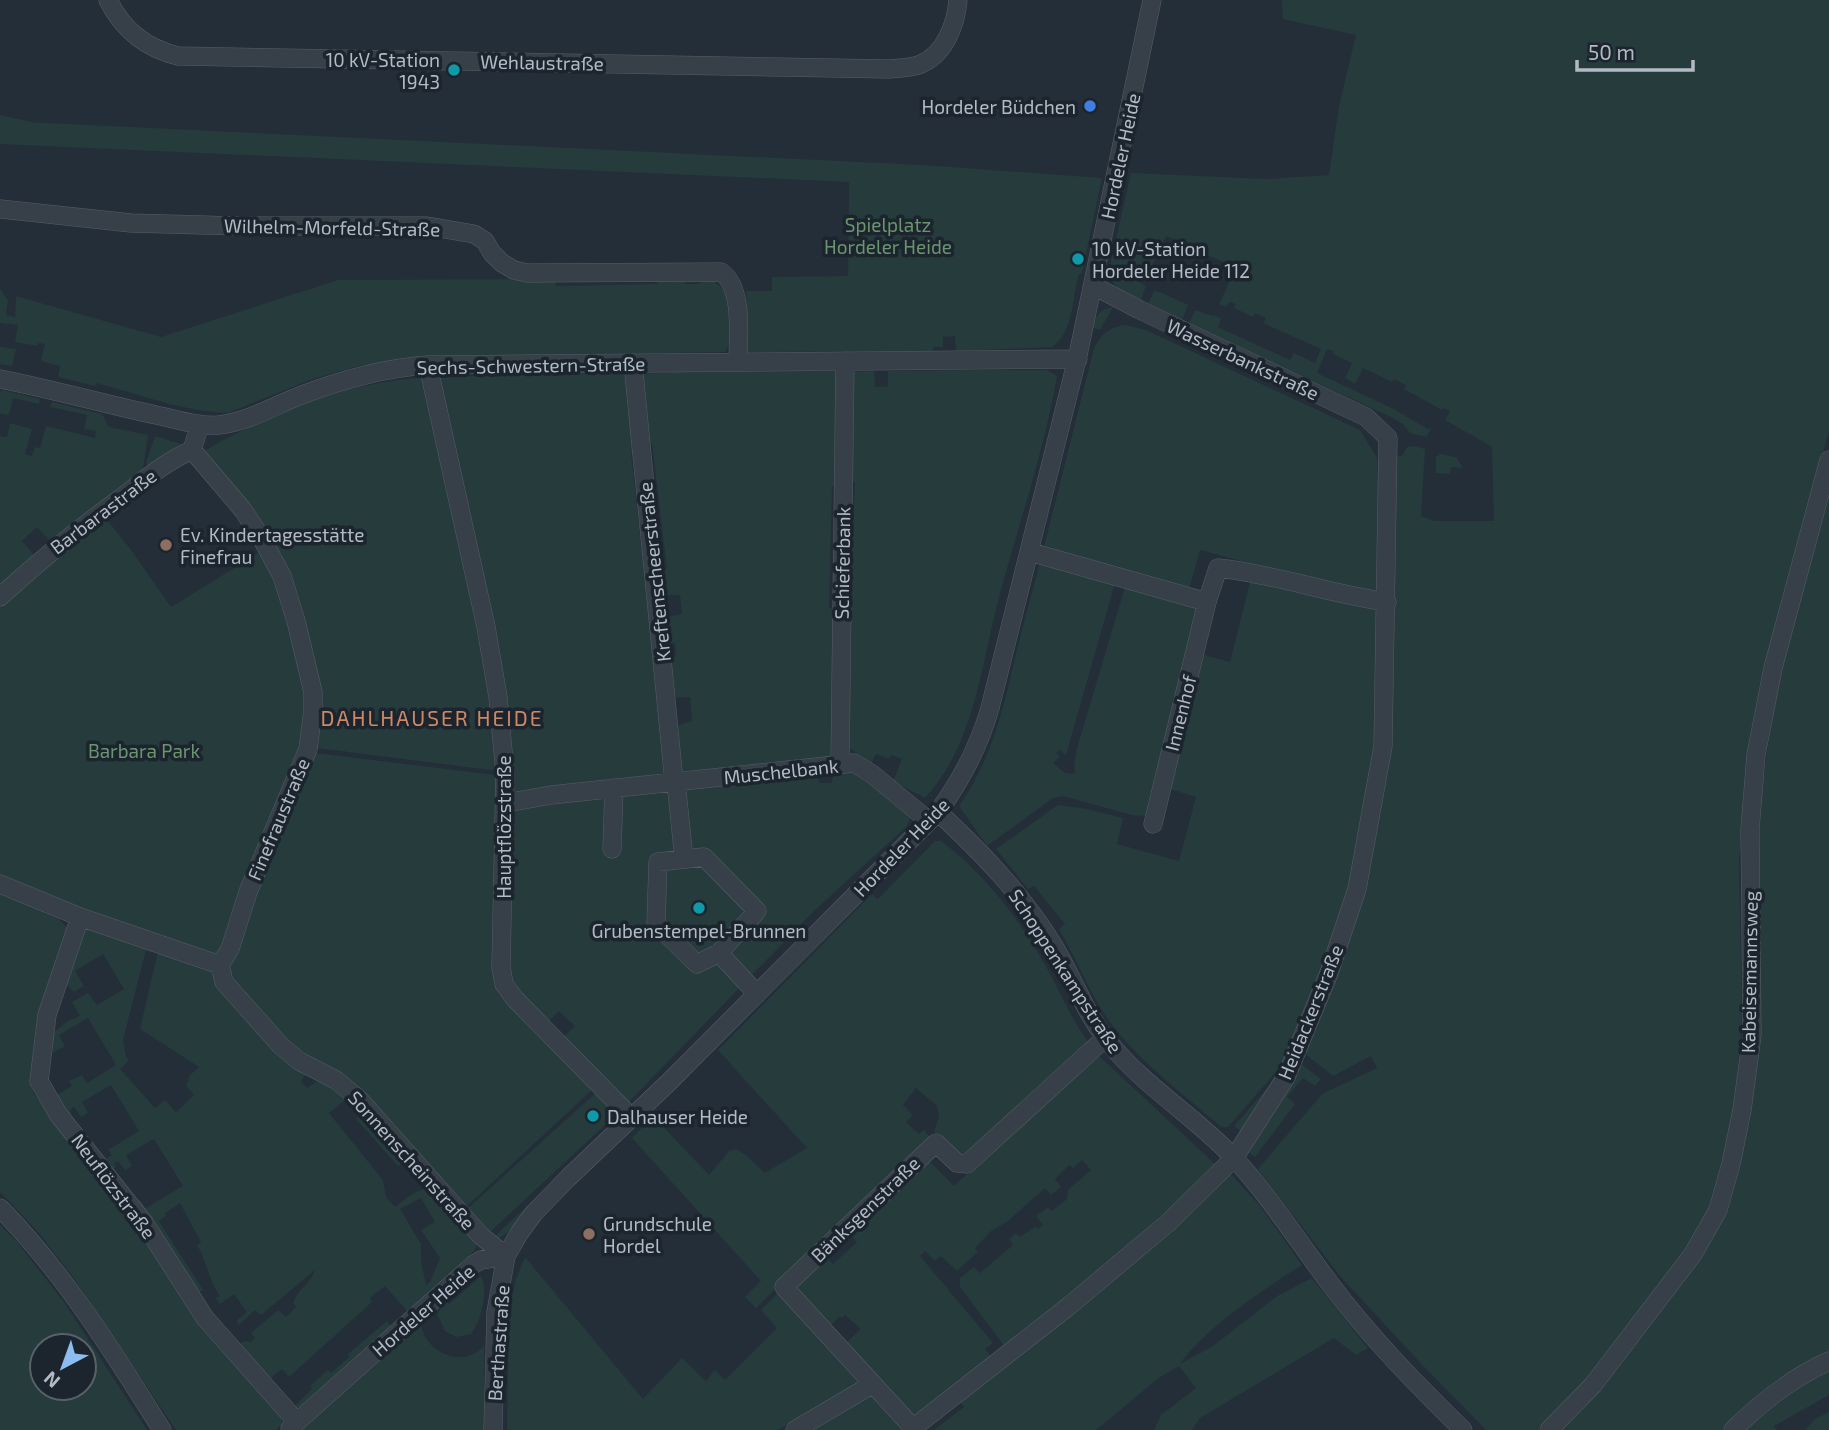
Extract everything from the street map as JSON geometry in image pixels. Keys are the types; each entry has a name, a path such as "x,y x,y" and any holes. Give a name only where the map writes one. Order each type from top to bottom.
{"street":[{"name":"Wehlaustraße","path":"108,0 121,22 135,36 154,49 178,56 889,69 921,64 940,50 953,27 958,0"},
{"name":"Hordeler Heide","path":"292,1426 474,1264 481,1260 506,1256 534,1213 757,994 933,816 955,789 983,733 1030,552 1078,359 1152,0"},
{"name":"Wilhelm-Morfeld-Straße","path":"0,209 86,220 144,223 427,226 474,234 485,241 502,263 527,273 721,272 731,282 737,297 738,362"},
{"name":"Wasserbankstraße","path":"1094,286 1366,417 1388,438"},
{"name":"Sechs-Schwestern-Straße","path":"0,379 200,424 219,425 255,415 356,376 392,368 428,365 1078,359"},
{"name":"Schieferbank","path":"840,764 845,361"},
{"name":"Kreftenscheerstraße","path":"633,363 684,859"},
{"name":"Hauptflözstraße","path":"428,365 486,627 498,697 506,803 501,967 504,984 515,999 632,1118"},
{"path":"192,450 200,424"},
{"name":"Heidackerstraße","path":"914,1429 1109,1273 1168,1222 1234,1158 1286,1077 1329,973 1357,889 1383,746 1388,438"},
{"name":"Barbarastraße","path":"0,597 72,533 174,458 192,450"},
{"name":"Finefraustraße","path":"192,450 243,510 282,576 313,692 308,749 248,892 230,949 220,965"},
{"name":"Kabeisemannsweg","path":"1549,1430 1593,1385 1693,1254 1718,1210 1742,1110 1752,1035 1750,829 1756,755 1773,667 1829,460"},
{"path":"1030,552 1207,603"},
{"name":"Innenhof","path":"1153,824 1218,568 1252,571 1363,598 1387,601"},
{"name":"Muschelbank","path":"506,803 551,795 854,763 933,816"},
{"path":"612,849 614,788"},
{"name":"Schoppenkampstraße","path":"933,816 988,859 1020,897 1052,943 1105,1038 1127,1063 1234,1158 1292,1228 1332,1287 1412,1380 1463,1430"},
{"path":"704,857 757,911 719,953 697,964 656,924 658,862 704,857"},
{"path":"0,884 80,917 220,965"},
{"name":"Neuflözstraße","path":"80,917 47,1015 38,1081 58,1114 145,1224 205,1318 292,1426"},
{"path":"719,953 757,994"},
{"name":"Sonnenscheinstraße","path":"220,965 224,982 281,1046 299,1061 336,1080 359,1099 481,1236 506,1256"},
{"name":"Bänksgenstraße","path":"873,1384 784,1287 936,1143 957,1163 967,1164 1105,1038"},
{"path":"0,1208 51,1264 162,1430"},
{"name":"Berthastraße","path":"493,1430 496,1312 506,1256"},
{"path":"1733,1430 1781,1388 1829,1361"},
{"path":"795,1430 873,1384 914,1429"}],"green space":[{"path":"1282,0 1829,0 1829,431 1762,678 1739,858 1742,1020 1732,1135 1715,1198 1685,1255 1577,1393 1538,1430 1486,1430 1339,1275 1258,1169 1322,1094 1377,1068 1371,1056 1333,1076 1304,1053 1384,786 1390,459 1403,455 1407,447 1425,449 1421,516 1434,521 1494,521 1492,447 1445,420 1450,411 1443,408 1442,410 1404,389 1406,385 1394,379 1392,382 1363,368 1355,384 1345,378 1352,363 1327,349 1317,373 1394,409 1428,429 1432,428 1426,437 1410,433 1403,424 1393,418 1189,323 1195,310 1214,315 1221,318 1218,327 1290,360 1294,353 1315,363 1321,349 1263,323 1266,318 1255,313 1253,317 1234,308 1235,304 1230,302 1226,307 1219,304 1236,268 1166,236 1149,272 1136,266 1131,277 1146,286 1141,300 1113,282 1110,266 1131,173 1268,179 1329,175 1339,106 1356,35 1283,19"},
{"name":"Spielplatz Hordeler Heide","path":"0,115 47,123 923,165 1102,178 1071,314 1065,332 1052,347 956,351 955,336 943,337 943,347 933,347 933,351 748,352 746,291 772,291 772,277 848,276 849,182 0,144"},
{"path":"684,277 685,284 697,284 710,279 726,292 731,325 725,352 407,357 351,368 310,380 228,413 202,411 97,383 95,386 58,377 60,366 41,361 45,344 38,343 37,346 15,342 18,325 0,323 0,289 8,300 6,315 15,317 16,296 161,337 338,280 555,279 556,286 657,284 658,278"},
{"path":"1154,291 1188,305 1182,320 1148,304"},
{"path":"1113,307 1100,330 1093,328 1099,314"},
{"path":"1125,325 1146,330 1360,430 1377,458 1380,506 1379,587 1376,591 1327,584 1200,550 1189,590 1043,551 1094,348 1106,332"},
{"path":"0,347 16,349 12,366 0,364"},
{"path":"1047,370 1057,376 1052,403 1002,586 976,698 956,751 943,775 925,798 893,781 902,759 891,755 889,759 876,754 871,764 846,745 846,655 855,482 848,482 853,372 874,371 875,387 888,386 888,371"},
{"path":"840,371 838,485 832,486 829,608 836,609 831,757 682,777 676,726 692,721 690,697 672,698 669,657 676,656 675,643 668,644 665,619 682,614 680,595 665,595 661,570 667,569 652,443 647,443 640,374"},
{"path":"629,373 637,452 631,453 644,570 650,570 668,776 515,793 439,377"},
{"path":"423,378 491,695 498,771 317,748 295,601 204,451 254,424 309,402 366,385"},
{"path":"2,390 40,399 39,404 13,398 9,415 0,414"},
{"path":"52,402 102,414 109,427 148,435 142,475 50,541 37,527 22,541 35,556 0,586 0,436 7,437 10,423 32,429 25,454 32,456 35,447 40,448 46,426 95,438 96,431 84,429 87,415 50,407"},
{"path":"155,436 181,444 150,471 146,463"},
{"path":"1440,454 1456,457 1463,468 1451,467 1450,474 1436,473 1436,457"},
{"path":"1829,498 1829,1395 1774,1426 1777,1430 1557,1430 1691,1266 1740,1152 1750,1122 1755,1075 1758,815 1780,662"},
{"name":"Barbara Park","path":"101,512 171,607 262,551 281,596 306,691 302,746 225,947 215,954 80,910 0,878 0,598"},
{"path":"1040,562 1115,583 1066,755 1060,750 1056,753 1060,756 1053,763 1065,773 1075,772 1077,748 1125,587 1198,605 1147,816 1132,815 1063,796 1053,798 987,846 959,806 981,769 996,729"},
{"path":"1251,578 1375,609 1378,613 1375,742 1351,879 1316,988 1284,1063 1228,1127 1221,1127 1159,1074 1117,1031 1099,1005 1059,929 1065,924 1034,886 1028,889 996,849 1058,805 1123,818 1117,844 1179,861 1196,797 1167,788 1201,654 1230,662"},
{"path":"315,753 496,775 494,976 593,1089 468,1205 462,1204 299,1055 235,984 229,967 253,886"},
{"path":"833,769 855,769 913,813 906,827 814,911 625,1106 562,1039 575,1026 559,1011 548,1022 510,983 507,945 515,810 518,807 620,793 818,772 819,783 832,783"},
{"path":"935,841 941,841 973,868 1014,917 1048,970 1088,1042 964,1159 936,1135 934,1131 939,1116 937,1106 916,1088 903,1105 913,1115 906,1122 919,1134 924,1130 932,1140 859,1206 756,1308 745,1297 761,1281 632,1138 653,1116 709,1175 729,1151 736,1149 765,1173 807,1148 718,1050 872,894 878,899"},
{"path":"0,892 46,911 45,913 66,926 67,933 32,1077 31,1087 34,1094 282,1418 281,1425 276,1430 176,1430 73,1277 38,1232 0,1192"},
{"path":"86,928 147,946 123,1040 129,1060 120,1069 155,1108 165,1100 176,1112 194,1095 186,1086 190,1075 199,1067 140,1029 158,951 214,970 306,1074 301,1081 307,1088 317,1081 330,1085 348,1098 329,1113 383,1180 386,1197 395,1207 427,1187 477,1243 475,1250 407,1311 385,1286 370,1298 372,1302 289,1377 282,1369 270,1379 237,1345 244,1341 251,1342 255,1338 251,1333 278,1310 286,1317 296,1307 293,1303 295,1298 315,1270 261,1315 255,1310 239,1325 236,1321 247,1312 234,1294 220,1304 216,1298 220,1296 197,1245 201,1242 180,1203 165,1213 166,1216 159,1221 203,1290 196,1294 137,1202 140,1200 146,1208 183,1186 154,1139 126,1155 132,1166 125,1170 118,1161 114,1163 116,1167 111,1171 103,1161 112,1155 108,1150 139,1131 111,1085 82,1102 88,1113 81,1117 74,1107 70,1110 72,1114 68,1116 55,1096 72,1086 69,1081 82,1075 87,1083 116,1065 88,1018 59,1035 65,1046 53,1053 51,1035 66,1022 80,1016 72,1002 88,993 97,1005 124,989 103,954 75,971 84,986 74,992 64,982 81,932","holes":["421,1198 435,1222 421,1230 440,1258 430,1282 426,1285 421,1244 400,1209"]},
{"path":"1097,1054 1215,1164 1139,1236 1005,1347 960,1287 960,1278 974,1267 981,1272 1013,1245 1009,1239 1016,1233 1020,1237 1036,1226 1038,1229 1043,1225 1036,1216 1048,1207 1052,1211 1067,1199 1068,1190 1091,1170 1082,1160 1073,1168 1069,1165 1055,1179 1061,1187 1051,1195 1045,1188 1008,1221 990,1232 975,1248 978,1252 957,1271 941,1256 935,1261 925,1251 920,1256 993,1343 985,1349 992,1358 921,1414 908,1413 845,1344 861,1329 845,1315 842,1318 840,1316 829,1327 795,1288 824,1254 833,1264 857,1242 849,1233 926,1161 954,1186"},
{"path":"1300,1063 1321,1079 1315,1086 1303,1078 1287,1097 1295,1104 1255,1157 1249,1153"},
{"path":"1282,1071 1242,1132 1234,1126"},
{"path":"599,1090 619,1112 489,1233 467,1209"},
{"path":"362,1114 406,1162 398,1166 356,1119"},
{"path":"1228,1171 1260,1206 1302,1265 1219,1323 1180,1364 1213,1346 1277,1296 1312,1278 1368,1348 1356,1355 1334,1338 1200,1418 1192,1430 1154,1430 1161,1415 1196,1388 1179,1366 1160,1377 1096,1430 934,1430 964,1407 958,1400"},
{"path":"531,1202 511,1231 498,1239 494,1237"},
{"path":"0,1225 17,1242 64,1302 83,1332 28,1332 28,1402 98,1402 98,1354 147,1430 0,1430"},
{"path":"525,1257 643,1399 682,1358 706,1381 715,1370 725,1380 777,1328 761,1310 779,1292 863,1383 778,1430 507,1430 509,1309 516,1279"},
{"path":"481,1276 484,1298 478,1322 471,1334 456,1337 445,1331 437,1314 446,1301 449,1304"},
{"path":"420,1320 428,1341 444,1354 465,1357 484,1346 484,1430 299,1430"},
{"path":"387,1321 392,1328 304,1407 295,1408 312,1389 310,1386 328,1370 331,1373 349,1357 348,1354"},
{"path":"872,1396 905,1430 806,1430 863,1398"},
{"path":"1829,1412 1829,1430 1805,1430 1815,1419"}],"place":[{"name":"10 kV-Station 1943","path":"454,70"},
{"name":"Hordeler Büdchen","path":"1090,106"},
{"name":"10 kV-Station Hordeler Heide 112","path":"1078,259"},
{"name":"Ev. Kindertagesstätte Finefrau","path":"166,545"},
{"name":"Grubenstempel-Brunnen","path":"699,908"},
{"name":"Dalhauser Heide","path":"593,1116"},
{"name":"Grundschule Hordel","path":"589,1234"}],"district":[{"name":"DAHLHAUSER HEIDE","path":"432,717"}]}
